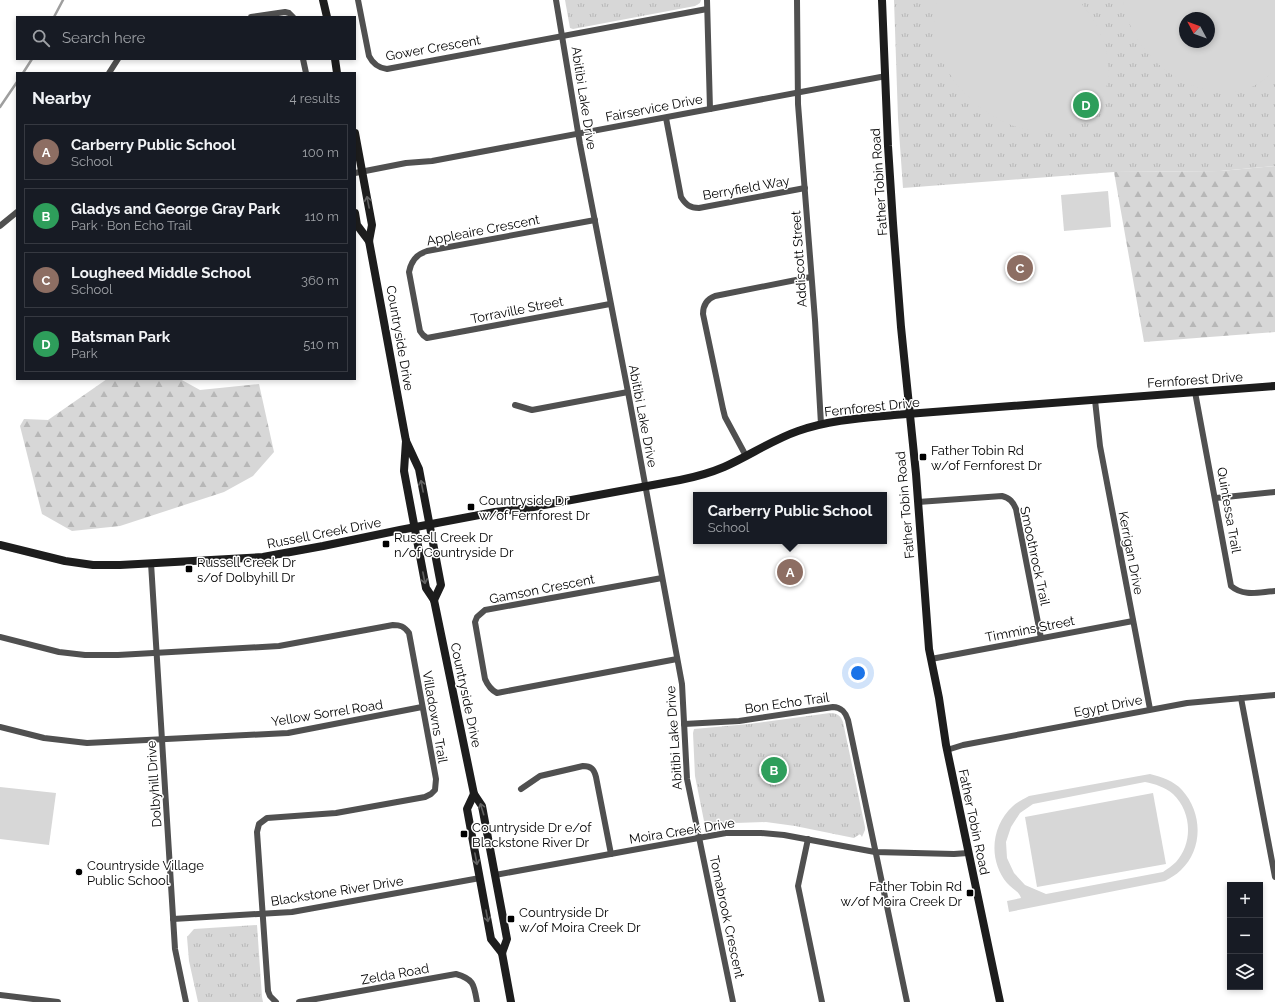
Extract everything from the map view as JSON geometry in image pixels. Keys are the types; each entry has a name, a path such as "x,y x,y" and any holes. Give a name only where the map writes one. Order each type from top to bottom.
{"street":[{"path":"323,0 327,16"},
{"name":"Gower Crescent","path":"358,0 369,56 372,63 382,69 563,36"},
{"name":"Abitibi Lake Drive","path":"556,0 578,134 682,684 687,779 699,837"},
{"path":"707,0 710,109"},
{"name":"Addiscott Street","path":"797,0 798,92 815,320 821,424"},
{"name":"Father Tobin Road","path":"882,0 888,154 901,327 931,659 947,750 1000,1002"},
{"path":"563,36 707,9"},
{"path":"258,16 285,12 292,16"},
{"path":"110,72 117,60"},
{"path":"303,60 306,72"},
{"path":"334,60 337,72"},
{"name":"Fairservice Drive","path":"359,172 406,163 432,161 886,76"},
{"name":"Berryfield Way","path":"666,118 681,197 689,206 699,208 805,188"},
{"name":"Countryside Drive","path":"356,143 359,172 372,225 370,241 406,441 404,471 426,588 434,600 474,794 482,806 507,939 502,953"},
{"path":"0,226 16,213"},
{"name":"Countryside Drive","path":"356,219 357,225 370,241"},
{"name":"Appleaire Crescent","path":"427,338 420,332 410,272 411,264 417,256 427,251 595,220"},
{"path":"746,456 725,417 703,308 710,298 715,296 811,278"},
{"name":"Torraville Street","path":"427,338 610,304"},
{"name":"Fernforest Drive","path":"415,527 645,487 705,474 725,467 788,435 821,424 854,418 1275,386"},
{"path":"515,405 532,410 628,392"},
{"name":"Quintessa Trail","path":"1195,392 1216,498 1231,586 1238,591 1246,593 1275,591"},
{"name":"Kerrigan Drive","path":"1095,400 1100,446 1150,709"},
{"name":"Countryside Drive","path":"406,441 419,469 441,585 434,600"},
{"path":"1216,498 1275,492"},
{"name":"Smoothrock Trail","path":"918,502 1002,496 1014,503 1041,638"},
{"name":"Russell Creek Drive","path":"0,545 65,561 93,565 151,563 264,557 415,527"},
{"name":"Dolbyhill Drive","path":"151,563 175,949 186,1002"},
{"name":"Gamson Crescent","path":"662,578 485,610 476,617 475,622 485,679 491,690 497,693 677,659"},
{"name":"Timmins Street","path":"931,659 1133,620"},
{"name":"Villadowns Trail","path":"157,653 279,646 393,625 406,628 409,633 436,779 435,790 425,797 345,812 267,818 259,824 257,832 262,914"},
{"path":"0,637 59,652 85,655 157,653"},
{"name":"Egypt Drive","path":"947,750 963,745 1150,709 1202,701 1275,695"},
{"path":"1241,698 1275,877"},
{"name":"Yellow Sorrel Road","path":"0,727 44,738 87,743 288,732 422,707"},
{"name":"Bon Echo Trail","path":"684,724 739,721 833,707 841,709 848,720 875,852"},
{"path":"521,789 540,776 583,766 592,768 596,777 611,854"},
{"name":"Countryside Drive","path":"474,794 467,810 491,939 502,953 511,1002"},
{"name":"Moira Creek Drive","path":"495,875 726,833 760,833 808,839 875,852 968,853"},
{"name":"Tomabrook Crescent","path":"699,837 733,1002"},
{"path":"808,839 798,886 822,1002"},
{"path":"875,852 907,1002"},
{"path":"480,878 495,875"},
{"name":"Blackstone River Drive","path":"173,919 304,910 480,878"},
{"path":"262,914 268,991 270,996 276,1002"},
{"name":"Zelda Road","path":"299,1002 456,974 463,976 474,985 477,1002"},
{"path":"0,996 18,1000 58,1002"}],"green space":[{"path":"565,0 701,0 700,3 695,6 573,29 570,28"},
{"path":"894,0 1275,0 1275,166 1220,171 1114,172 903,188 898,118"},
{"path":"938,0 1078,0 1097,26 1105,46 1108,77 1106,90 1101,102 1093,112 1083,120 1057,130 1029,130 1001,121 976,104 955,82 940,56 934,28"},
{"path":"1123,0 1275,0 1275,69 1261,82 1243,90 1230,92 1211,91 1193,86 1160,66 1146,52 1136,36 1128,18"},
{"path":"1275,166 1275,332 1144,342 1114,172 1220,171"},
{"path":"1108,191 1111,227 1064,231 1061,195"},
{"path":"106,380 182,380 200,390 259,384 274,452 253,476 224,492 120,526 72,531 42,514 20,426 24,419 48,420"},
{"path":"830,713 838,715 843,722 865,827 862,837 860,834 854,838 795,826 766,822 707,824 704,821 695,776 694,729 749,724"},
{"path":"1150,774 1159,776 1179,787 1189,799 1197,820 1197,842 1188,861 1181,870 1165,881 1009,912 1007,901 1021,898 1007,883 997,864 995,854 996,833 1006,814 1015,805 1029,796","holes":["1145,782 1156,785 1173,794 1179,801 1187,818 1188,837 1182,854 1176,862 1163,872 1046,894 1025,885 1014,873 1007,858 1006,842 1011,827 1020,813 1033,804"]},
{"path":"0,787 56,793 49,845 0,839"},
{"path":"1153,793 1166,864 1037,887 1025,817"},
{"path":"257,925 263,1002 198,1002 189,961 187,937 194,929"}],"waterway":[{"path":"55,16 63,0"},
{"path":"24,72 31,60"},
{"path":"0,107 16,83"}],"place":[{"name":"Batsman Park","path":"1086,105"},
{"name":"Lougheed Middle School","path":"1020,268"},
{"name":"Father Tobin Rd w/of Fernforest Dr","path":"923,457"},
{"name":"Countryside Dr w/of Fernforest Dr","path":"471,507"},
{"name":"Russell Creek Dr n/of Countryside Dr","path":"386,544"},
{"name":"Russell Creek Dr s/of Dolbyhill Dr","path":"189,569"},
{"name":"Carberry Public School","path":"790,572"},
{"name":"Gladys and George Gray Park","path":"774,770"},
{"name":"Countryside Dr e/of Blackstone River Dr","path":"464,834"},
{"name":"Countryside Village Public School","path":"79,872"},
{"name":"Father Tobin Rd w/of Moira Creek Dr","path":"970,893"},
{"name":"Countryside Dr w/of Moira Creek Dr","path":"511,919"}]}
